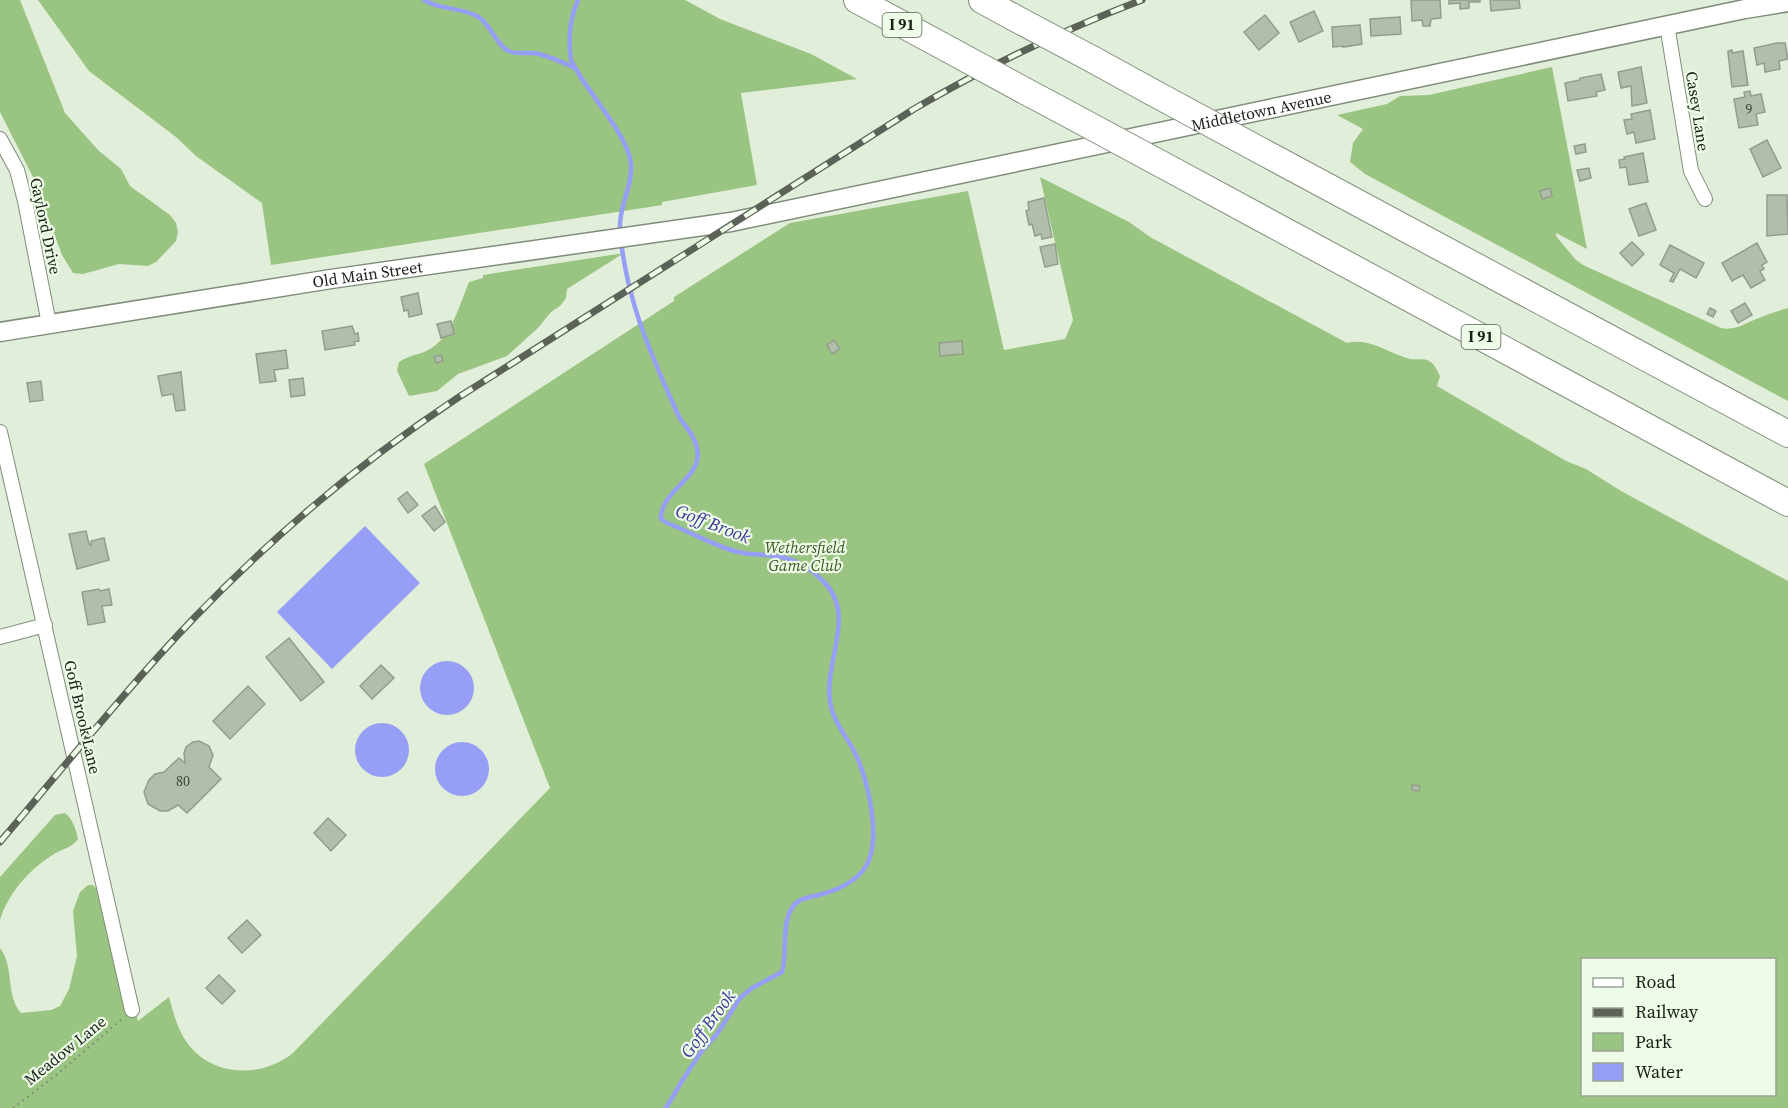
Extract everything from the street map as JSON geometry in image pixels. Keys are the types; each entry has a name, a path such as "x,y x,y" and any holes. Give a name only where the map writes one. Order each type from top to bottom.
{"highway":[{"name":"I 91","path":"857,0 1788,503"},
{"path":"982,0 1788,434"}],"street":[{"name":"Middletown Avenue","path":"735,221 1667,25 1788,2"},
{"name":"Casey Lane","path":"1667,25 1691,171 1705,198"},
{"name":"Gaylord Drive","path":"0,139 17,170 49,324"},
{"name":"Old Main Street","path":"0,332 331,279 735,221"},
{"name":"Goff Brook Lane","path":"0,432 132,1010"},
{"path":"0,636 45,625"}],"path":[{"name":"Meadow Lane","path":"13,1108 60,1072 132,1010"}],"green space":[{"path":"0,0 20,0 65,113 98,150 121,169 130,186 170,215 176,223 178,232 176,241 156,262 148,266 119,264 83,274 73,273 62,255 34,179 0,112"},
{"path":"38,0 685,0 720,19 811,54 857,79 741,93 757,185 662,202 662,205 656,206 271,265 262,203 196,156 176,137 89,71"},
{"path":"1552,67 1587,249 1556,233 1556,236 1583,265 1721,328 1736,327 1788,308 1788,401 1365,174 1350,162 1353,143 1363,129 1337,115 1387,104 1400,96 1429,95"},
{"name":"Wethersfield Game Club","path":"1040,177 1129,222 1150,237 1347,343 1363,342 1402,357 1429,361 1440,376 1437,386 1566,461 1586,469 1621,491 1788,581 1788,1108 0,1108 0,948 5,956 13,998 21,1013 51,1010 60,1006 69,989 77,956 73,911 80,892 88,885 96,888 114,952 128,979 138,1021 169,997 186,1041 208,1062 236,1070 266,1067 293,1053 550,788 424,464 674,301 674,297 790,223 968,191 1004,350 1065,339 1073,320"},
{"path":"624,253 567,289 566,298 560,306 551,312 538,328 507,356 458,374 437,391 409,396 397,371 399,362 429,350 440,342 451,326 469,282 483,278 483,275"},
{"path":"65,813 72,821 78,839 28,874 8,900 0,920 0,877 55,815"}],"water":[{"path":"365,526 420,583 332,669 277,612"},
{"path":"442,661 452,661 462,665 470,673 474,688 470,703 462,711 452,715 442,715 432,711 424,703 420,693 420,683 424,673 432,665"},
{"path":"377,723 387,723 397,727 405,735 409,750 405,765 397,773 387,777 377,777 367,773 359,765 355,755 355,745 359,735 367,727"},
{"path":"457,742 467,742 477,746 485,754 489,769 485,784 477,792 467,796 457,796 447,792 439,784 435,774 435,764 439,754 447,746"}],"building":[{"path":"1411,0 1440,0 1441,18 1431,19 1430,26 1423,26 1422,20 1412,21"},
{"path":"1449,0 1480,0 1480,2 1469,2 1469,8 1460,9 1460,3 1449,4"},
{"path":"1490,0 1519,0 1520,8 1491,11"},
{"path":"1314,11 1323,31 1299,42 1290,22"},
{"path":"1265,15 1279,33 1259,50 1244,32"},
{"path":"1400,17 1401,34 1371,36 1370,19"},
{"path":"1360,25 1362,44 1333,47 1332,27"},
{"path":"1785,43 1788,59 1779,61 1780,69 1765,72 1764,63 1757,65 1754,48"},
{"path":"1732,50 1732,53 1743,51 1748,85 1732,87 1728,51"},
{"path":"1641,67 1647,103 1632,106 1631,86 1621,88 1618,72"},
{"path":"1601,74 1605,90 1596,92 1597,96 1568,101 1565,83"},
{"path":"1750,91 1751,96 1761,94 1765,112 1756,114 1758,125 1739,128 1734,99 1745,97 1744,92"},
{"path":"1650,110 1655,139 1636,143 1634,132 1627,134 1624,120 1632,119 1631,114"},
{"path":"1767,140 1781,168 1763,177 1750,149"},
{"path":"1585,144 1586,152 1576,154 1574,146"},
{"path":"1643,153 1648,182 1629,185 1626,167 1620,168 1619,160"},
{"path":"1589,168 1591,178 1580,181 1577,170"},
{"path":"1550,188 1552,196 1542,199 1540,191"},
{"path":"1767,195 1787,195 1788,234 1767,236"},
{"path":"1044,198 1052,237 1042,239 1041,234 1035,236 1032,224 1029,225 1026,211 1029,210 1028,202"},
{"path":"1646,203 1656,230 1639,236 1629,209"},
{"path":"1632,242 1644,254 1632,266 1620,253"},
{"path":"1757,243 1767,262 1762,265 1764,269 1760,271 1765,280 1751,288 1743,275 1732,281 1722,263"},
{"path":"1055,244 1058,264 1045,267 1040,247"},
{"path":"1670,245 1704,263 1696,278 1680,269 1673,282 1670,281 1674,273 1660,265"},
{"path":"418,293 422,314 409,317 408,310 404,311 401,297"},
{"path":"1745,303 1752,315 1738,323 1731,311"},
{"path":"1710,308 1716,311 1713,317 1707,314"},
{"path":"451,321 454,334 441,338 437,324"},
{"path":"352,326 355,334 358,333 359,341 354,342 355,345 325,350 322,331"},
{"path":"834,340 840,349 832,354 827,345"},
{"path":"962,341 963,354 940,356 939,343"},
{"path":"286,350 288,368 274,370 276,381 260,383 256,354"},
{"path":"441,355 443,361 436,363 434,357"},
{"path":"181,372 185,410 176,411 173,394 162,396 158,376"},
{"path":"303,378 305,395 291,397 289,380"},
{"path":"41,381 43,400 30,402 27,383"},
{"path":"407,492 418,505 408,513 398,499"},
{"path":"435,506 445,522 434,531 422,516"},
{"path":"86,531 91,545 91,541 104,538 109,560 77,569 69,534"},
{"path":"99,589 100,591 109,589 112,605 102,606 105,622 88,625 82,592"},
{"path":"289,638 324,682 301,701 266,657"},
{"path":"381,665 394,678 372,699 360,686"},
{"path":"248,686 265,704 230,739 213,721"},
{"path":"199,741 209,746 213,755 209,767 221,779 187,813 178,805 168,811 160,811 148,804 144,792 149,780 155,774 164,772 179,758 185,763 186,747"},
{"path":"1412,785 1420,786 1419,791 1412,790"},
{"path":"328,818 346,835 331,851 314,833"},
{"path":"247,920 261,935 242,953 228,938"},
{"path":"219,975 235,991 222,1004 206,988"}],"waterway":[{"path":"424,0 477,16 482,19 503,47 511,52 539,54 573,67"},
{"name":"Goff Brook","path":"578,0 570,29 571,60 615,126 623,140 631,164 630,181 621,214 620,232"},
{"name":"Goff Brook","path":"621,241 628,283 646,341 676,410 693,436 697,448 694,468 667,500 661,519 711,543 738,552 781,557 794,561 822,580 832,593 838,607 839,622 829,685 831,708 863,773 870,803 873,834 869,860 855,879 826,893 802,899 794,905 787,920 782,972 752,988 740,998 717,1034 701,1052 666,1108"}],"railway":[{"path":"0,842 120,700 224,587 320,500 388,446 459,397 914,109 1025,50 1142,0"}]}
